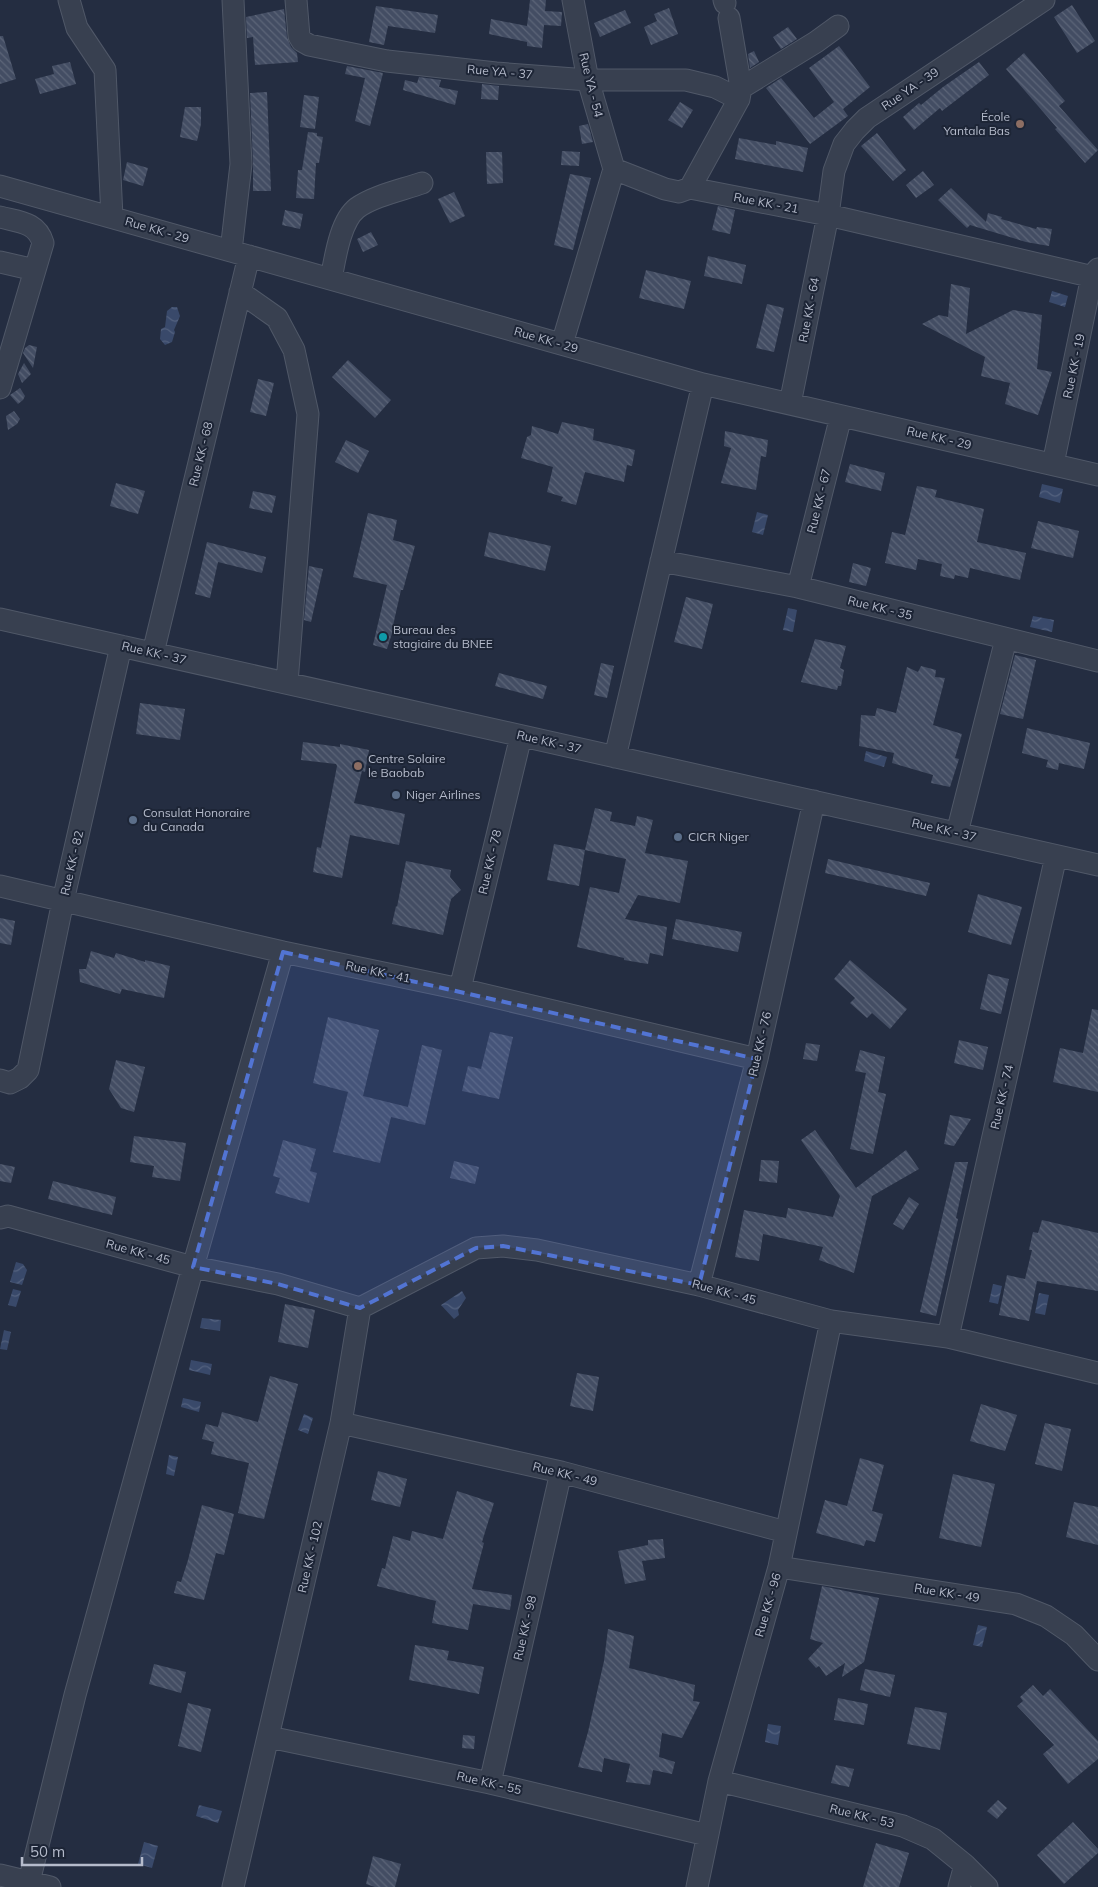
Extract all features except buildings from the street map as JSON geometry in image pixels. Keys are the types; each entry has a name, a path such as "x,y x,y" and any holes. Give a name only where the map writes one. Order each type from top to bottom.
{"street":[{"path":"69,0 77,28 105,70 112,217"},
{"name":"Rue KK - 68","path":"153,653 240,292 241,164 233,0"},
{"name":"Rue YA - 37","path":"296,0 299,36 302,41 310,45 387,61 496,73 588,80 686,80 740,93"},
{"name":"Rue YA - 54","path":"573,0 588,80 614,169"},
{"name":"Rue YA - 39","path":"828,215 834,171 844,144 867,118 1044,0"},
{"path":"726,7 740,93"},
{"path":"690,188 740,93 838,26"},
{"path":"562,344 614,169"},
{"name":"Rue KK - 21","path":"614,169 665,189 679,192 690,188 828,215 1096,274"},
{"path":"331,279 338,246 346,222 356,208 370,200 422,183"},
{"name":"Rue KK - 29","path":"0,186 703,384 1098,475"},
{"name":"Rue KK - 64","path":"790,404 828,215"},
{"path":"0,217 32,226 40,234 43,243 0,388"},
{"path":"0,262 35,270"},
{"name":"Rue KK - 19","path":"1053,464 1096,274"},
{"path":"240,292 277,318 294,350 308,414 287,683"},
{"path":"615,757 703,384"},
{"name":"Rue KK - 67","path":"798,587 841,416"},
{"name":"Rue KK - 35","path":"661,561 798,587 1098,661"},
{"name":"Rue KK - 37","path":"0,619 1098,865"},
{"path":"957,833 1006,639"},
{"name":"Rue KK - 82","path":"10,1079 28,1070 63,901 121,646"},
{"name":"Rue KK - 78","path":"460,989 521,736"},
{"name":"Rue KK - 76","path":"699,1285 756,1059 814,801"},
{"name":"Rue KK - 74","path":"948,1337 1056,856"},
{"name":"Rue KK - 41","path":"0,886 283,952 460,989 756,1059"},
{"path":"0,1875 40,1885 75,1696 193,1267 283,952"},
{"name":"Rue KK - 45","path":"0,1218 8,1216 193,1267 278,1284 360,1308 476,1248 502,1246 537,1250 699,1285 831,1321 948,1337 1098,1373"},
{"name":"Rue KK - 102","path":"233,1887 341,1423 360,1308"},
{"name":"Rue KK - 96","path":"697,1887 719,1781 779,1566 831,1321"},
{"name":"Rue KK - 49","path":"341,1423 561,1472 786,1532"},
{"name":"Rue KK - 98","path":"490,1783 561,1472"},
{"name":"Rue KK - 49","path":"779,1566 1016,1604 1046,1616 1067,1630 1098,1660"},
{"name":"Rue KK - 55","path":"269,1736 490,1783 707,1835"},
{"name":"Rue KK - 53","path":"719,1781 903,1826 933,1839 965,1865 986,1887"},
{"path":"959,1887 965,1865"}],"highlighted area":[{"path":"283,952 757,1059 699,1285 503,1246 476,1248 360,1308 278,1284 193,1267"}],"water":[{"path":"1052,291 1068,296 1065,307 1049,302"},
{"path":"172,307 177,307 180,316 174,330 172,342 165,345 160,339 161,329 165,327 167,311"},
{"path":"1042,484 1063,489 1060,503 1039,497"},
{"path":"757,512 768,515 763,535 752,532"},
{"path":"788,608 797,610 793,632 783,630"},
{"path":"1033,616 1054,620 1052,632 1030,627"},
{"path":"866,751 887,757 884,767 864,761"},
{"path":"16,1262 23,1264 27,1270 22,1285 10,1282"},
{"path":"993,1284 1002,1286 998,1304 989,1302"},
{"path":"13,1289 21,1291 16,1307 8,1305"},
{"path":"462,1291 466,1298 458,1310 459,1315 454,1319 441,1305"},
{"path":"1039,1293 1049,1295 1045,1315 1035,1313"},
{"path":"202,1318 221,1320 220,1331 200,1328"},
{"path":"4,1330 11,1332 7,1350 0,1349"},
{"path":"191,1360 212,1364 210,1375 189,1370"},
{"path":"183,1398 201,1402 199,1412 181,1407"},
{"path":"304,1414 313,1418 308,1434 298,1430"},
{"path":"169,1455 178,1457 174,1476 166,1474"},
{"path":"978,1625 987,1627 982,1647 973,1645"},
{"path":"768,1724 781,1726 778,1745 765,1742"},
{"path":"199,1805 222,1811 218,1823 196,1816"},
{"path":"144,1842 158,1846 152,1868 138,1864"}],"place":[{"name":"École Yantala Bas","path":"1020,124"},
{"name":"Bureau des stagiaire du BNEE","path":"383,637"},
{"name":"Centre Solaire le Baobab","path":"358,766"},
{"name":"Niger Airlines","path":"396,795"},
{"name":"Consulat Honoraire du Canada","path":"133,820"},
{"name":"CICR Niger","path":"678,837"}]}
